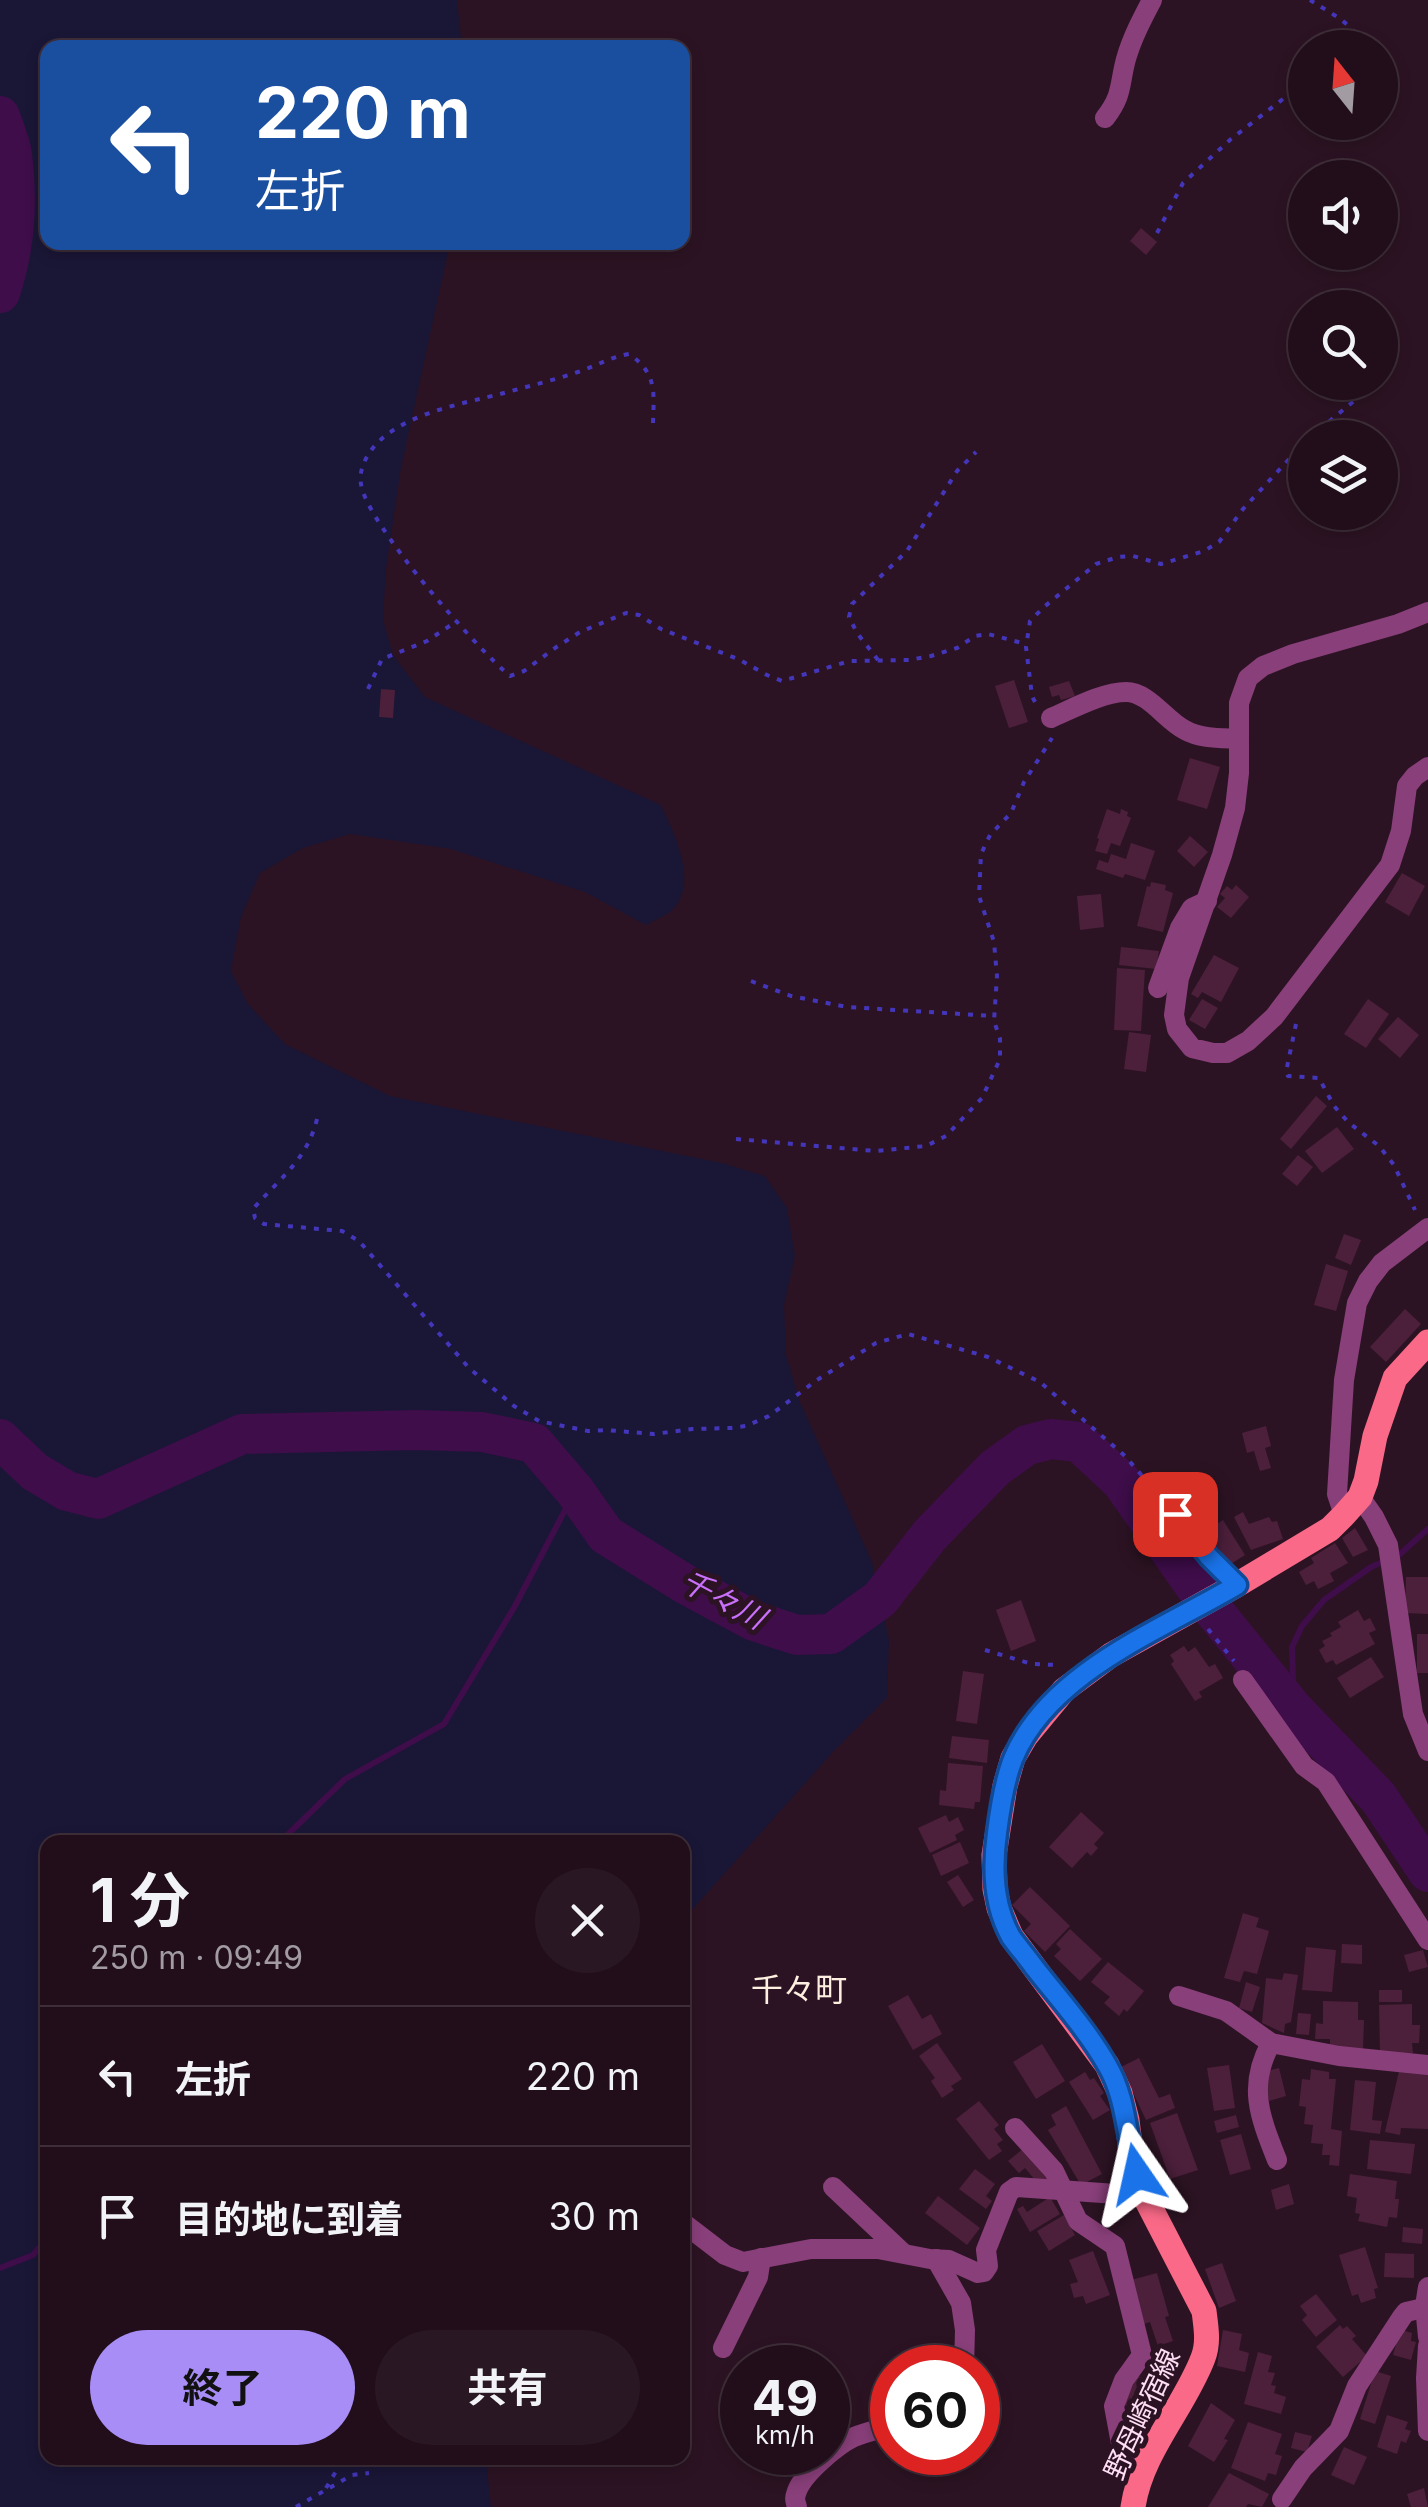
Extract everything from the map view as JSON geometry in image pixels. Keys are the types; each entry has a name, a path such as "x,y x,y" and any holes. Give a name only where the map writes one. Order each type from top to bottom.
{"main road":[{"path":"1352,1506 1366,1481 1375,1436 1394,1378 1428,1342"},
{"name":"野母崎宿線","path":"1133,2507 1138,2484 1204,2356 1204,2311 1145,2196 1130,2152 1120,2093 1108,2065 1011,1936 999,1908 994,1855 1005,1786 1013,1758 1040,1716 1064,1690 1111,1654 1191,1612 1330,1529 1352,1506"}],"street":[{"path":"1105,118 1118,101 1126,59 1152,0"},
{"path":"1428,612 1263,666 1242,688 1234,808 1222,856 1179,978 1174,1016 1177,1029 1192,1048 1227,1053 1239,1048 1274,1017 1390,865 1402,832 1407,786 1428,767"},
{"path":"1051,718 1128,692 1144,698 1185,730 1239,739"},
{"path":"1158,988 1180,928 1192,908 1207,901"},
{"path":"1428,1228 1382,1264 1361,1291 1344,1380 1337,1494 1374,1517 1388,1545 1419,1693 1412,1714 1428,1750"},
{"path":"1175,1514 1236,1586"},
{"path":"1243,1680 1304,1766 1326,1782 1428,1940"},
{"path":"1179,1996 1226,2011 1271,2043 1339,2056 1428,2064"},
{"path":"1271,2043 1261,2062 1256,2090 1261,2119 1276,2160"},
{"path":"1015,2128 1054,2172 1078,2221 1116,2246 1142,2355 1124,2380 1114,2406 1118,2440 1122,2449 1148,2464"},
{"path":"833,2187 904,2254"},
{"path":"690,2228 725,2255 743,2262 811,2249 878,2249 949,2260 978,2273 988,2266 986,2250 1010,2192 1016,2187 1145,2196"},
{"path":"724,2345 758,2277 762,2258"},
{"path":"936,2259 960,2304 965,2345"},
{"path":"1282,2499 1303,2468 1339,2431 1357,2386 1402,2316 1427,2300 1428,2337"},
{"path":"1428,2346 1428,2431"},
{"path":"798,2507 797,2490 806,2477 827,2456 854,2437 870,2432"}],"path":[{"path":"1310,0 1353,30"},
{"path":"1157,233 1183,183 1288,95"},
{"path":"653,422 651,378 640,362 628,354 618,356 581,371 397,426 369,453 360,486 374,515 438,601 510,676 524,671 580,632 626,614 639,615 782,681 850,661 931,656 988,634 1026,644"},
{"path":"1331,420 1355,400"},
{"path":"878,660 849,618 852,604 906,552 957,471 976,452"},
{"path":"736,1139 876,1151 926,1146 946,1136 982,1098 1000,1059 1000,1039 994,1016 994,942 979,896 981,854 990,835 1011,813 1054,731 1051,718 1040,710 1032,696 1026,644 1030,621 1096,564 1133,556 1161,564 1204,552 1219,542 1243,509 1288,460"},
{"path":"368,689 382,659 426,641 457,621"},
{"path":"751,980 792,996 847,1007 994,1016"},
{"path":"1296,987 1301,1002 1288,1076 1319,1078 1334,1106 1379,1146 1394,1165 1414,1210 1428,1217"},
{"path":"318,1119 296,1165 253,1209 256,1218 264,1224 342,1231 359,1241 469,1368 514,1406 540,1422 588,1431 654,1434 746,1426 769,1416 817,1380 876,1344 908,1334 988,1357 1040,1382 1125,1456 1175,1514"},
{"path":"1191,1612 1241,1670 1243,1680"},
{"path":"985,1650 1086,1674"},
{"path":"324,2492 340,2465"},
{"path":"296,2507 352,2475 369,2472"}],"shaded area":[{"path":"0,0 457,0 461,40 40,40 40,250 448,250 401,468 386,568 383,620 393,655 425,697 661,805 682,857 684,885 673,909 646,925 585,892 451,849 350,834 303,848 260,873 241,917 231,971 248,1004 285,1044 390,1096 722,1163 765,1176 787,1208 795,1256 784,1305 786,1355 800,1402 872,1562 889,1640 887,1698 833,1752 690,1912 690,1835 40,1835 40,2465 487,2465 491,2507 0,2507"}],"building":[{"path":"1141,228 1157,242 1146,255 1130,241"},
{"path":"1014,680 1028,722 1009,728 995,686"},
{"path":"1069,681 1075,696 1061,700 1059,695 1052,697 1049,687"},
{"path":"381,689 395,690 393,718 379,717"},
{"path":"1190,758 1220,767 1207,809 1177,800"},
{"path":"1107,809 1120,814 1121,809 1131,818 1120,846 1111,843 1107,854 1095,851"},
{"path":"1190,836 1208,852 1194,867 1177,851"},
{"path":"1131,843 1155,851 1145,880 1096,869 1099,860 1108,863 1111,854 1126,859"},
{"path":"1402,873 1425,886 1409,916 1385,902"},
{"path":"1151,882 1166,885 1165,890 1173,893 1163,932 1137,926"},
{"path":"1236,885 1249,897 1231,918 1217,907 1225,898 1220,894 1227,886 1232,890"},
{"path":"1101,894 1104,927 1080,930 1077,896"},
{"path":"1121,947 1159,951 1156,969 1119,965"},
{"path":"1214,955 1239,968 1221,1002 1202,992 1198,998 1191,994"},
{"path":"1117,968 1145,970 1141,1031 1114,1030"},
{"path":"1202,999 1218,1008 1205,1029 1189,1020"},
{"path":"1368,999 1389,1014 1366,1048 1344,1034"},
{"path":"1398,1017 1419,1035 1400,1058 1378,1039"},
{"path":"1129,1032 1151,1035 1146,1072 1124,1069"},
{"path":"1316,1096 1327,1106 1291,1149 1280,1139"},
{"path":"1337,1127 1354,1149 1322,1173 1305,1151"},
{"path":"1298,1155 1313,1167 1297,1186 1282,1174"},
{"path":"1344,1234 1361,1240 1351,1265 1335,1258"},
{"path":"1326,1264 1348,1271 1336,1311 1314,1305"},
{"path":"1405,1309 1421,1324 1386,1362 1370,1347"},
{"path":"1266,1426 1271,1446 1265,1448 1271,1468 1260,1471 1254,1451 1247,1453 1242,1433"},
{"path":"1243,1512 1249,1524 1269,1517 1272,1522 1277,1521 1283,1539 1251,1550 1234,1517"},
{"path":"1223,1520 1245,1555 1229,1565 1207,1531"},
{"path":"1355,1528 1368,1550 1353,1557 1342,1538"},
{"path":"1335,1543 1348,1563 1330,1573 1334,1581 1318,1589 1314,1581 1306,1585 1299,1572 1314,1563 1311,1558"},
{"path":"1406,1577 1428,1577 1428,1614 1405,1613"},
{"path":"1021,1600 1036,1641 1011,1651 996,1610"},
{"path":"1358,1610 1364,1621 1370,1618 1376,1630 1369,1633 1375,1644 1336,1665 1333,1660 1326,1663 1319,1650 1325,1646 1322,1641 1341,1627 1338,1622"},
{"path":"1417,1634 1428,1634 1428,1673 1417,1673"},
{"path":"1184,1646 1188,1652 1195,1647 1209,1667 1215,1664 1223,1678 1199,1692 1202,1697 1195,1701 1171,1664 1174,1661 1170,1655"},
{"path":"1371,1657 1384,1677 1350,1698 1337,1678"},
{"path":"963,1671 984,1674 977,1724 956,1721"},
{"path":"952,1736 989,1740 987,1763 949,1758"},
{"path":"948,1763 983,1766 980,1802 975,1802 974,1809 939,1805 940,1790 946,1791"},
{"path":"1081,1812 1104,1833 1094,1844 1098,1848 1091,1856 1087,1852 1072,1868 1049,1847"},
{"path":"946,1815 949,1822 958,1817 964,1830 955,1835 957,1840 930,1853 918,1828"},
{"path":"960,1842 969,1863 941,1876 932,1855"},
{"path":"958,1875 974,1900 963,1907 947,1882"},
{"path":"1030,1887 1070,1926 1045,1952 1024,1931 1031,1924 1012,1905"},
{"path":"1243,1913 1259,1918 1256,1927 1269,1931 1257,1974 1244,1971 1240,1982 1224,1978"},
{"path":"1070,1929 1102,1959 1080,1981 1054,1956 1061,1949 1056,1944"},
{"path":"1342,1944 1362,1945 1362,1964 1341,1963"},
{"path":"1306,1947 1336,1950 1332,1992 1302,1990"},
{"path":"1423,1950 1428,1967 1409,1972 1404,1955"},
{"path":"1108,1962 1144,1991 1119,2016 1104,2003 1110,1997 1091,1982"},
{"path":"1284,1973 1298,1975 1291,2022 1285,2024 1284,2033 1262,2023 1266,1978 1282,1980"},
{"path":"1246,1982 1260,1987 1252,2012 1239,2008"},
{"path":"1379,1990 1402,1990 1402,2002 1379,2002"},
{"path":"908,1995 922,2019 931,2014 942,2034 913,2050 888,2006"},
{"path":"1323,2001 1358,2002 1358,2020 1364,2020 1363,2049 1330,2047 1330,2039 1315,2039 1316,2023 1323,2024"},
{"path":"1412,2004 1412,2025 1420,2025 1419,2043 1412,2043 1413,2053 1380,2054 1379,2005"},
{"path":"1298,2013 1311,2014 1309,2035 1296,2034"},
{"path":"937,2043 962,2079 942,2098 931,2081 935,2078 919,2056"},
{"path":"1042,2044 1065,2081 1036,2099 1013,2062"},
{"path":"1139,2058 1159,2098 1170,2094 1175,2108 1146,2120 1121,2067"},
{"path":"1229,2065 1235,2108 1214,2111 1207,2068"},
{"path":"1279,2068 1286,2096 1269,2101 1265,2089 1267,2071"},
{"path":"1311,2069 1329,2072 1329,2079 1336,2079 1331,2129 1342,2131 1339,2166 1329,2165 1330,2155 1322,2155 1323,2144 1311,2143 1313,2125 1304,2124 1306,2107 1299,2106 1302,2079 1310,2080"},
{"path":"1399,2071 1428,2072 1428,2129 1401,2128 1400,2135 1385,2132"},
{"path":"1085,2072 1104,2093 1100,2096 1110,2110 1093,2120 1069,2082"},
{"path":"1355,2080 1376,2082 1372,2120 1382,2121 1380,2134 1350,2130"},
{"path":"979,2101 999,2125 994,2129 1003,2140 997,2144 1002,2151 989,2160 956,2119"},
{"path":"1066,2106 1102,2174 1081,2185 1048,2130 1056,2125 1051,2115"},
{"path":"1177,2113 1198,2170 1170,2179 1150,2123"},
{"path":"1236,2115 1239,2127 1217,2133 1214,2121"},
{"path":"1241,2134 1251,2169 1230,2175 1220,2140"},
{"path":"1370,2140 1415,2144 1411,2174 1367,2169"},
{"path":"1024,2148 1050,2177 1040,2186 1025,2168 1019,2173 1008,2161"},
{"path":"975,2169 995,2184 986,2196 992,2201 986,2209 959,2189"},
{"path":"1350,2174 1397,2181 1397,2218 1389,2217 1387,2227 1358,2221 1357,2198 1347,2196"},
{"path":"1289,2184 1294,2204 1276,2210 1271,2190"},
{"path":"938,2196 980,2228 967,2245 925,2213"},
{"path":"1050,2197 1060,2214 1030,2232 1017,2209 1023,2206 1027,2212"},
{"path":"1064,2215 1075,2235 1049,2251 1037,2231"},
{"path":"1403,2227 1423,2229 1422,2244 1402,2242"},
{"path":"1365,2247 1378,2288 1374,2289 1376,2298 1361,2303 1358,2294 1352,2296 1339,2255"},
{"path":"1093,2251 1110,2295 1086,2304 1083,2296 1074,2298 1070,2284 1078,2282 1069,2260"},
{"path":"1385,2253 1414,2254 1414,2278 1384,2277"},
{"path":"1222,2263 1236,2301 1219,2308 1205,2269"},
{"path":"1157,2273 1173,2341 1158,2346 1150,2322 1144,2324 1131,2280"},
{"path":"1316,2294 1337,2320 1316,2337 1302,2320 1307,2315 1300,2306"},
{"path":"1340,2325 1343,2329 1347,2326 1356,2336 1352,2339 1367,2356 1343,2377 1316,2347"},
{"path":"1223,2330 1242,2334 1239,2350 1249,2353 1245,2372 1217,2366"},
{"path":"1402,2330 1412,2333 1411,2341 1416,2342 1411,2360 1393,2355"},
{"path":"1258,2352 1272,2356 1268,2372 1275,2373 1271,2385 1276,2386 1274,2393 1286,2397 1281,2414 1244,2404"},
{"path":"1375,2371 1391,2376 1375,2424 1360,2419"},
{"path":"1138,2376 1162,2389 1148,2416 1123,2404"},
{"path":"1211,2403 1235,2420 1214,2462 1188,2446"},
{"path":"1387,2415 1408,2422 1405,2429 1411,2431 1406,2443 1401,2441 1397,2454 1377,2447"},
{"path":"1248,2422 1282,2434 1275,2454 1282,2456 1276,2475 1268,2473 1265,2481 1231,2468"},
{"path":"1295,2432 1312,2436 1307,2452 1291,2448"},
{"path":"1344,2447 1367,2457 1354,2485 1331,2475"},
{"path":"1229,2473 1269,2494 1262,2507 1208,2507"},
{"path":"1424,2488 1428,2507 1411,2507 1407,2494"}],"waterway":[{"name":"千々川","path":"0,116 12,154 15,189 12,242 0,293"},
{"name":"千々川","path":"0,1439 35,1472 67,1491 98,1499 242,1434 482,1432 534,1443 606,1535 754,1621 797,1635 831,1634 880,1599 930,1535 995,1468 1027,1445 1051,1439 1079,1442 1121,1481 1204,1599 1294,1710 1378,1797 1428,1872"},
{"path":"287,1835 345,1779 444,1724 515,1606 575,1491"},
{"path":"1294,1710 1292,1647 1302,1626 1324,1600 1371,1567 1399,1555 1428,1529"},
{"path":"0,2268 33,2255 40,2247"}],"district":[{"name":"千々町","path":"799,1990"}],"route":[{"path":"1137,2174 1120,2093 1108,2065 1011,1936 995,1889 994,1855 1013,1758 1040,1716 1064,1690 1111,1654 1237,1585 1175,1514"}]}
